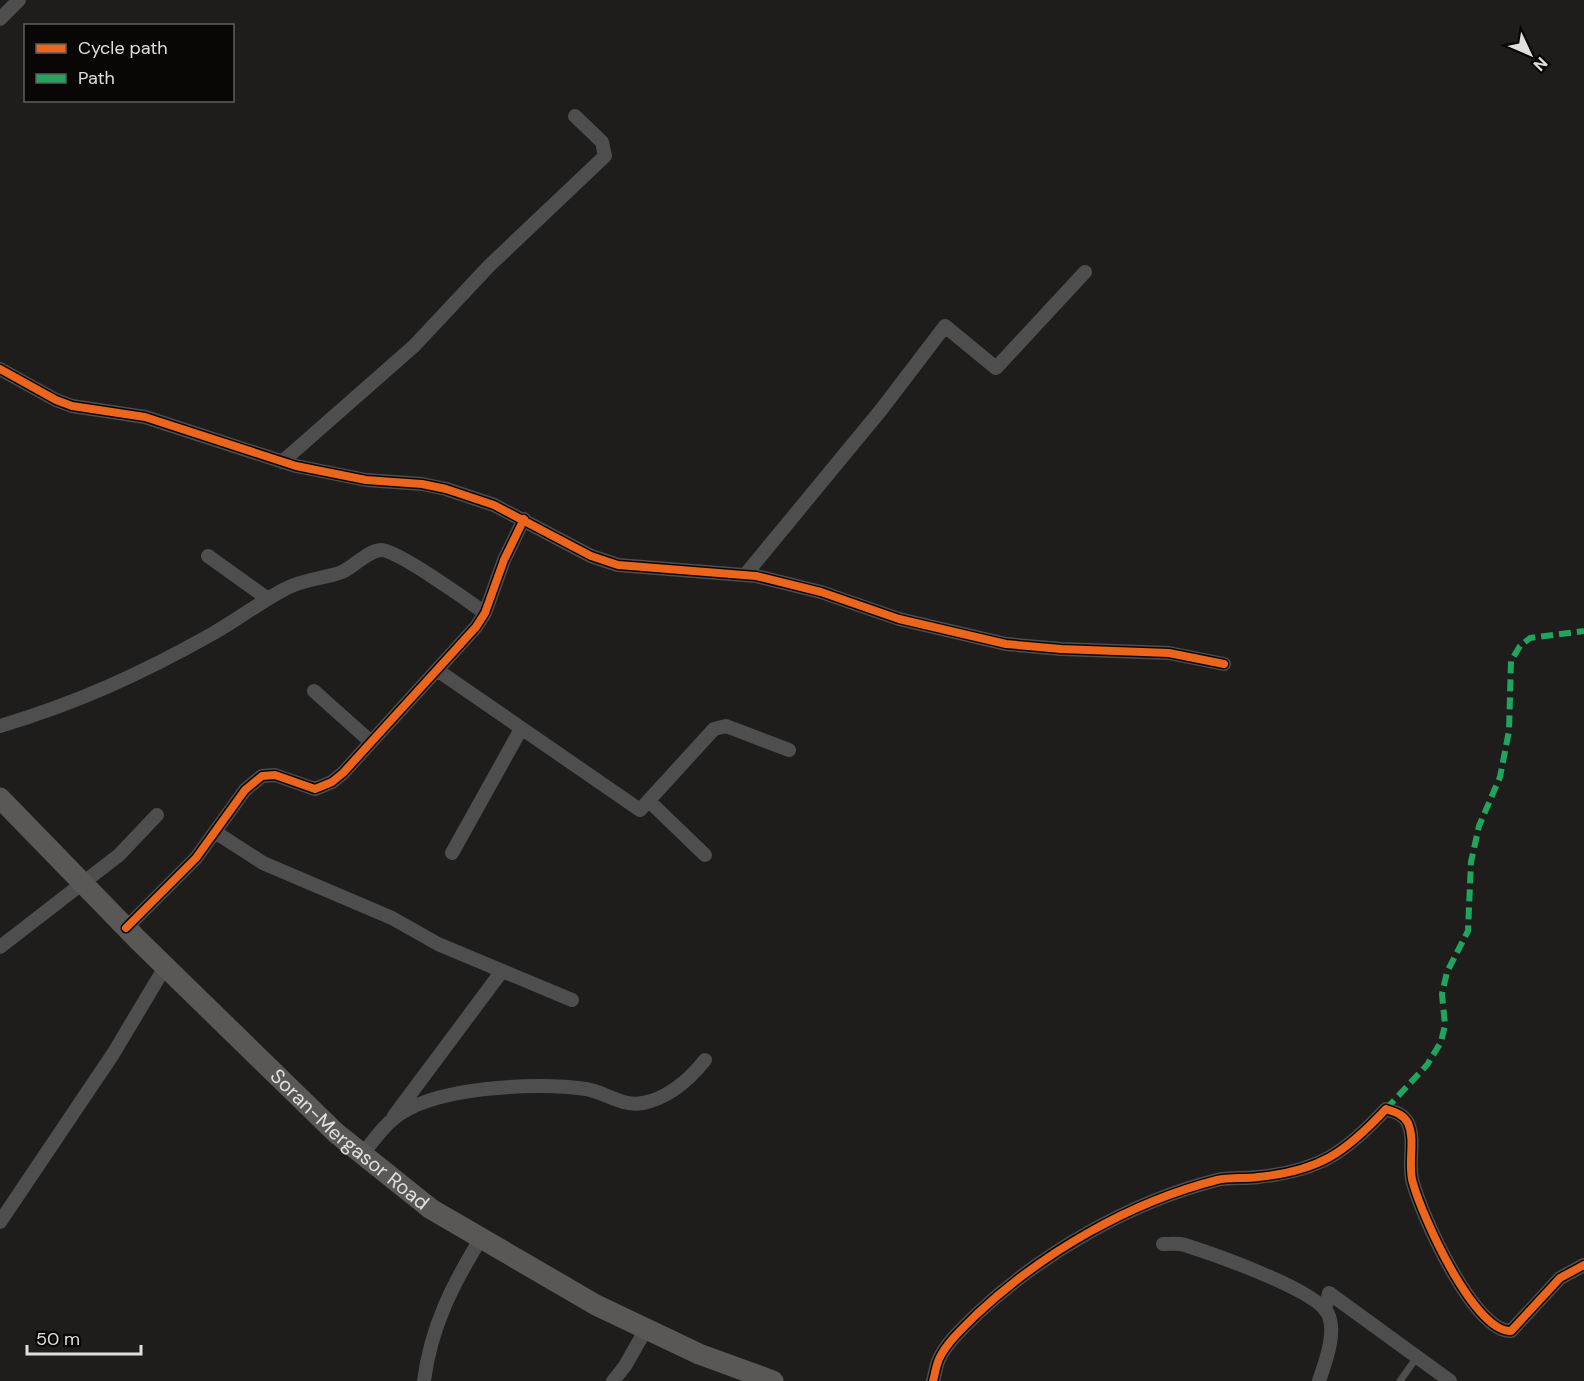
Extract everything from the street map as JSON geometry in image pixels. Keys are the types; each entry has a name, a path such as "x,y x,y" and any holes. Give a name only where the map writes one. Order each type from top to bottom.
{"main road":[{"name":"Soran-Mergasor Road","path":"0,798 165,967 336,1133 432,1209 596,1305 699,1354 773,1381"}],"street":[{"path":"0,19 19,0"},
{"path":"282,462 414,346 489,266 600,162 605,156 602,142 575,116"},
{"path":"746,575 881,410 945,326 996,368 1085,272"},
{"path":"0,369 56,400 72,406 145,417 282,462 366,480 422,484 446,489 494,505 591,556 618,565 746,575 821,592 899,619 1006,644 1061,649 1169,653 1224,664"},
{"path":"126,928 196,858 245,790 262,776 276,775 315,789 332,782 372,742 485,613 504,560 524,519"},
{"path":"0,726 101,692 212,633 268,599 305,581 344,571 380,550 390,551 418,570 436,577 485,613"},
{"path":"208,556 268,599"},
{"path":"437,670 640,810 714,729 726,726 789,750"},
{"path":"315,691 372,742"},
{"path":"452,853 520,729"},
{"path":"649,801 705,855"},
{"path":"0,947 119,855 158,815"},
{"path":"215,831 263,863 392,918 438,944 572,1000"},
{"path":"0,1222 113,1054 165,967"},
{"path":"362,1154 393,1119 502,971"},
{"path":"393,1119 424,1101 521,1086 591,1090 623,1102 643,1103 673,1090 688,1080 705,1060"},
{"path":"933,1381 939,1359 959,1332 1002,1290 1071,1241 1146,1206 1219,1180 1304,1170 1340,1152 1386,1109 1402,1115 1409,1125 1412,1182 1460,1284 1478,1311 1489,1322 1501,1331 1511,1331 1560,1278 1584,1265"},
{"path":"424,1381 437,1326 451,1287 481,1238"},
{"path":"1163,1244 1183,1244 1270,1278 1321,1304 1329,1316 1330,1336 1319,1381"},
{"path":"1325,1310 1329,1293 1450,1381"},
{"path":"613,1381 625,1366 646,1329"}],"lane":[{"path":"1400,1381 1417,1357"}],"marked path":[{"path":"1386,1109 1427,1065 1441,1042 1445,1025 1442,994 1447,972 1468,931 1471,862 1479,826 1500,777 1509,731 1511,661 1520,646 1530,638 1584,631"}],"cycle path":[{"path":"0,369 56,400 72,406 145,417 296,466 366,480 422,484 446,489 494,505 591,556 618,565 756,576 821,592 899,619 1006,644 1061,649 1169,653 1224,664"},
{"path":"126,928 196,858 245,790 262,776 275,775 315,789 332,782 343,773 476,627 485,613 504,560 524,519"},
{"path":"933,1381 942,1353 977,1314 1030,1270 1089,1232 1152,1202 1217,1180 1279,1174 1314,1164 1344,1148 1386,1109 1401,1115 1408,1123 1411,1137 1411,1176 1418,1199 1438,1245 1466,1293 1481,1313 1497,1326 1511,1331 1560,1278 1584,1265"}]}
